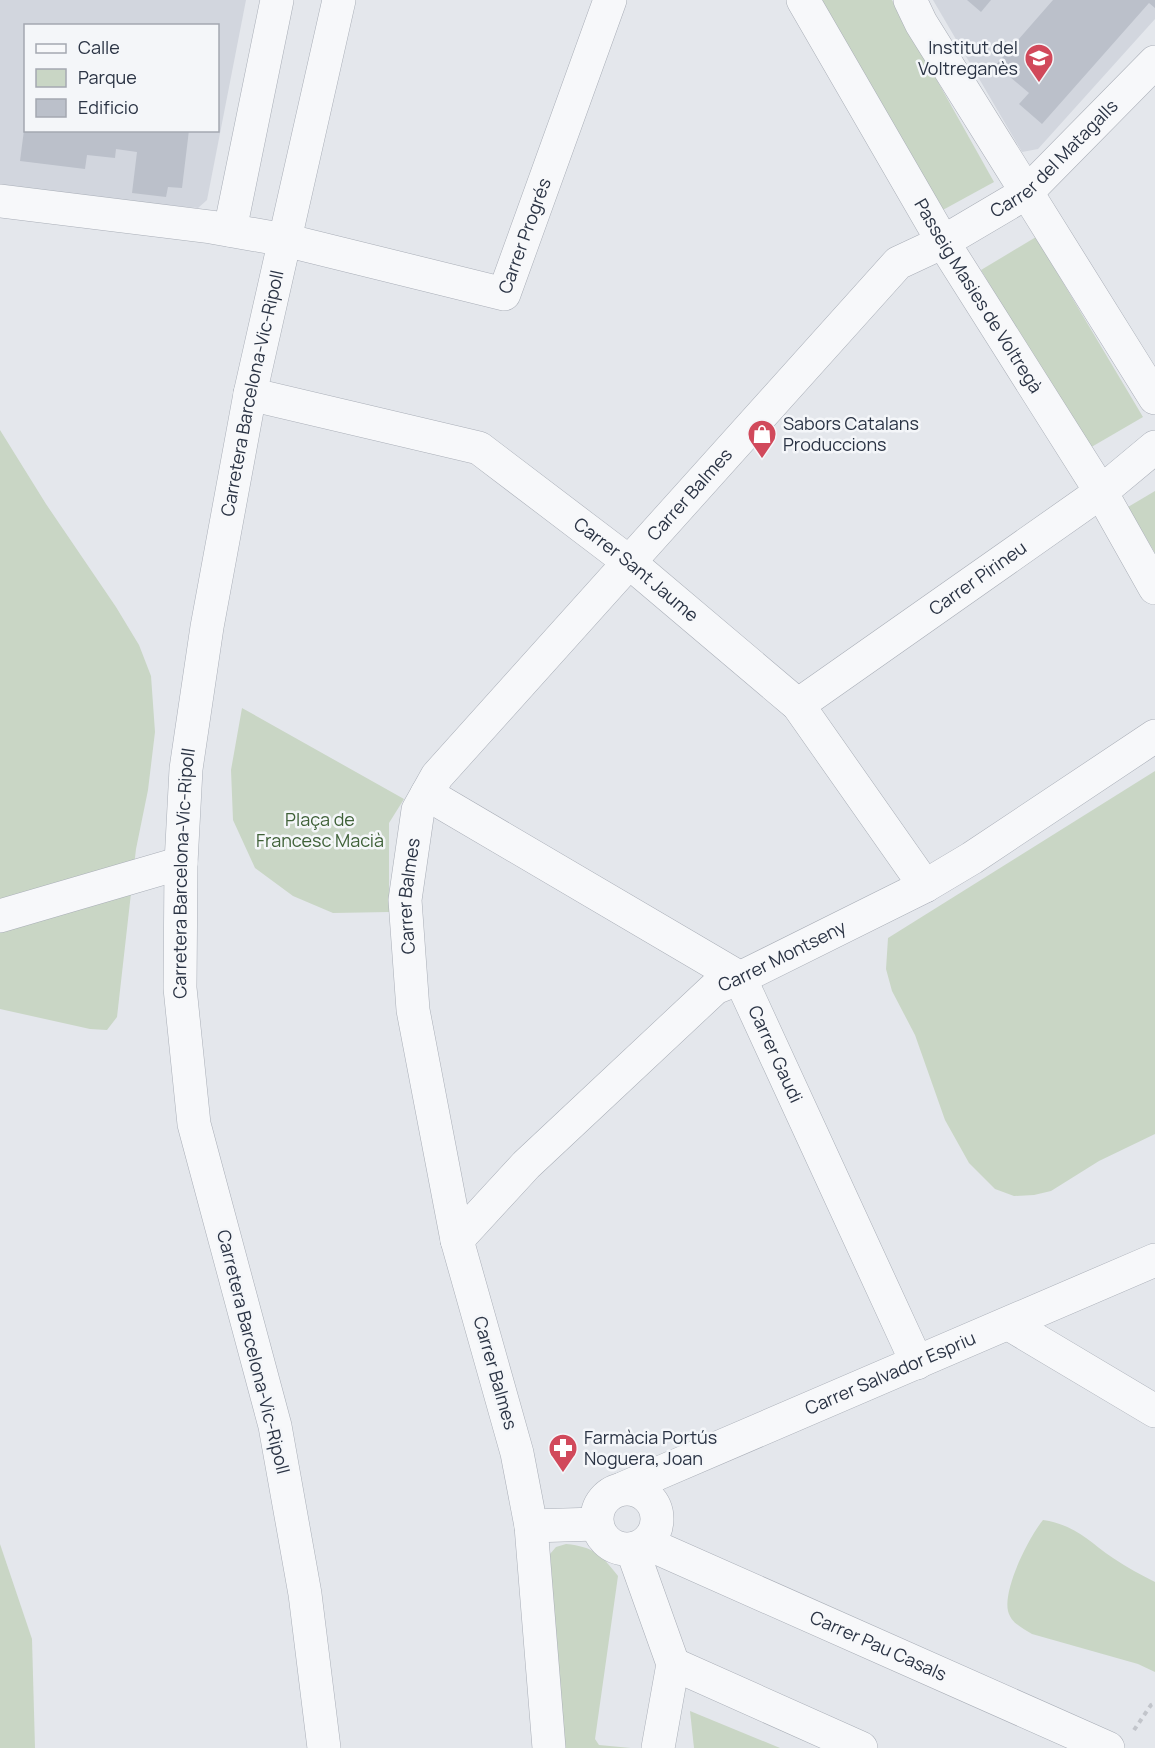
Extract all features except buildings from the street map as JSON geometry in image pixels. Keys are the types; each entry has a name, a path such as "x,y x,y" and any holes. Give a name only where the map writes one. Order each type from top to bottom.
{"street":[{"path":"230,230 277,0"},
{"name":"Carretera Barcelona-Vic-Ripoll","path":"324,1748 305,1594 275,1426 194,1124 180,988 181,863 186,768 207,627 250,394 339,0"},
{"name":"Carrer Progrés","path":"285,240 504,294 610,0"},
{"name":"Passeig Masies de Voltregà","path":"803,0 944,242 1101,492 1155,588"},
{"path":"910,0 921,23 1155,398"},
{"name":"Carrer del Matagalls","path":"944,242 1026,193 1150,76"},
{"path":"1,201 230,230 285,240"},
{"name":"Carrer Balmes","path":"549,1748 531,1526 517,1452 457,1240 413,1010 405,900 418,810 437,776 897,263 944,242"},
{"name":"Carrer Sant Jaume","path":"250,394 479,448 629,562 798,705 925,886"},
{"name":"Carrer Pirineu","path":"798,705 1101,492 1155,447"},
{"name":"Carrer Montseny","path":"457,1240 526,1165 715,988 740,978 925,886 982,852 1155,736"},
{"path":"427,794 740,978"},
{"path":"0,916 181,863"},
{"name":"Carrer Gaudi","path":"740,978 917,1363"},
{"name":"Carrer Salvador Espriu","path":"624,1488 1155,1260"},
{"path":"1009,1324 1155,1411"},
{"path":"624,1488 635,1490 654,1503 657,1512 656,1530 639,1546 616,1547 603,1538 597,1524 599,1508 610,1494 624,1488"},
{"path":"531,1526 597,1524"},
{"path":"639,1546 673,1664 658,1748"},
{"name":"Carrer Pau Casals","path":"639,1546 1118,1744"},
{"path":"673,1664 861,1748"}],"path":[{"path":"1118,1744 1150,1705 1155,1703"}],"shaded area":[{"path":"0,0 246,0 207,200 198,208 0,189"},
{"name":"Institut del Voltreganès","path":"933,0 1155,0 1155,19 1038,149 1022,152"}],"green space":[{"path":"822,0 892,0 994,182 941,211"},
{"path":"1036,237 1143,417 1088,449 981,270"},
{"path":"0,430 46,504 116,607 139,645 151,676 155,732 148,790 136,849 117,1017 107,1030 90,1029 0,1009"},
{"path":"1155,491 1155,553 1128,507"},
{"name":"Plaça de Francesc Macià","path":"242,708 404,799 389,823 389,912 333,913 293,896 255,868 233,820 231,770"},
{"path":"1155,771 1155,1134 1099,1161 1051,1191 1014,1196 995,1189 969,1163 945,1120 915,1035 892,991 886,969 888,938"},
{"path":"1043,1520 1073,1530 1118,1561 1155,1582 1155,1672 1138,1664 1032,1634 1012,1619 1007,1601 1009,1589 1024,1550"},
{"path":"0,1544 32,1639 35,1748 0,1748"},
{"path":"566,1544 584,1547 596,1553 618,1576 595,1739 599,1745 631,1748 564,1748 550,1554 556,1547"},
{"path":"690,1711 780,1748 694,1748"}],"place":[{"name":"Institut del Voltreganès","path":"1039,84"},
{"name":"Sabors Catalans Produccions","path":"762,460"},
{"name":"Farmàcia Portús Noguera, Joan","path":"563,1474"}]}
